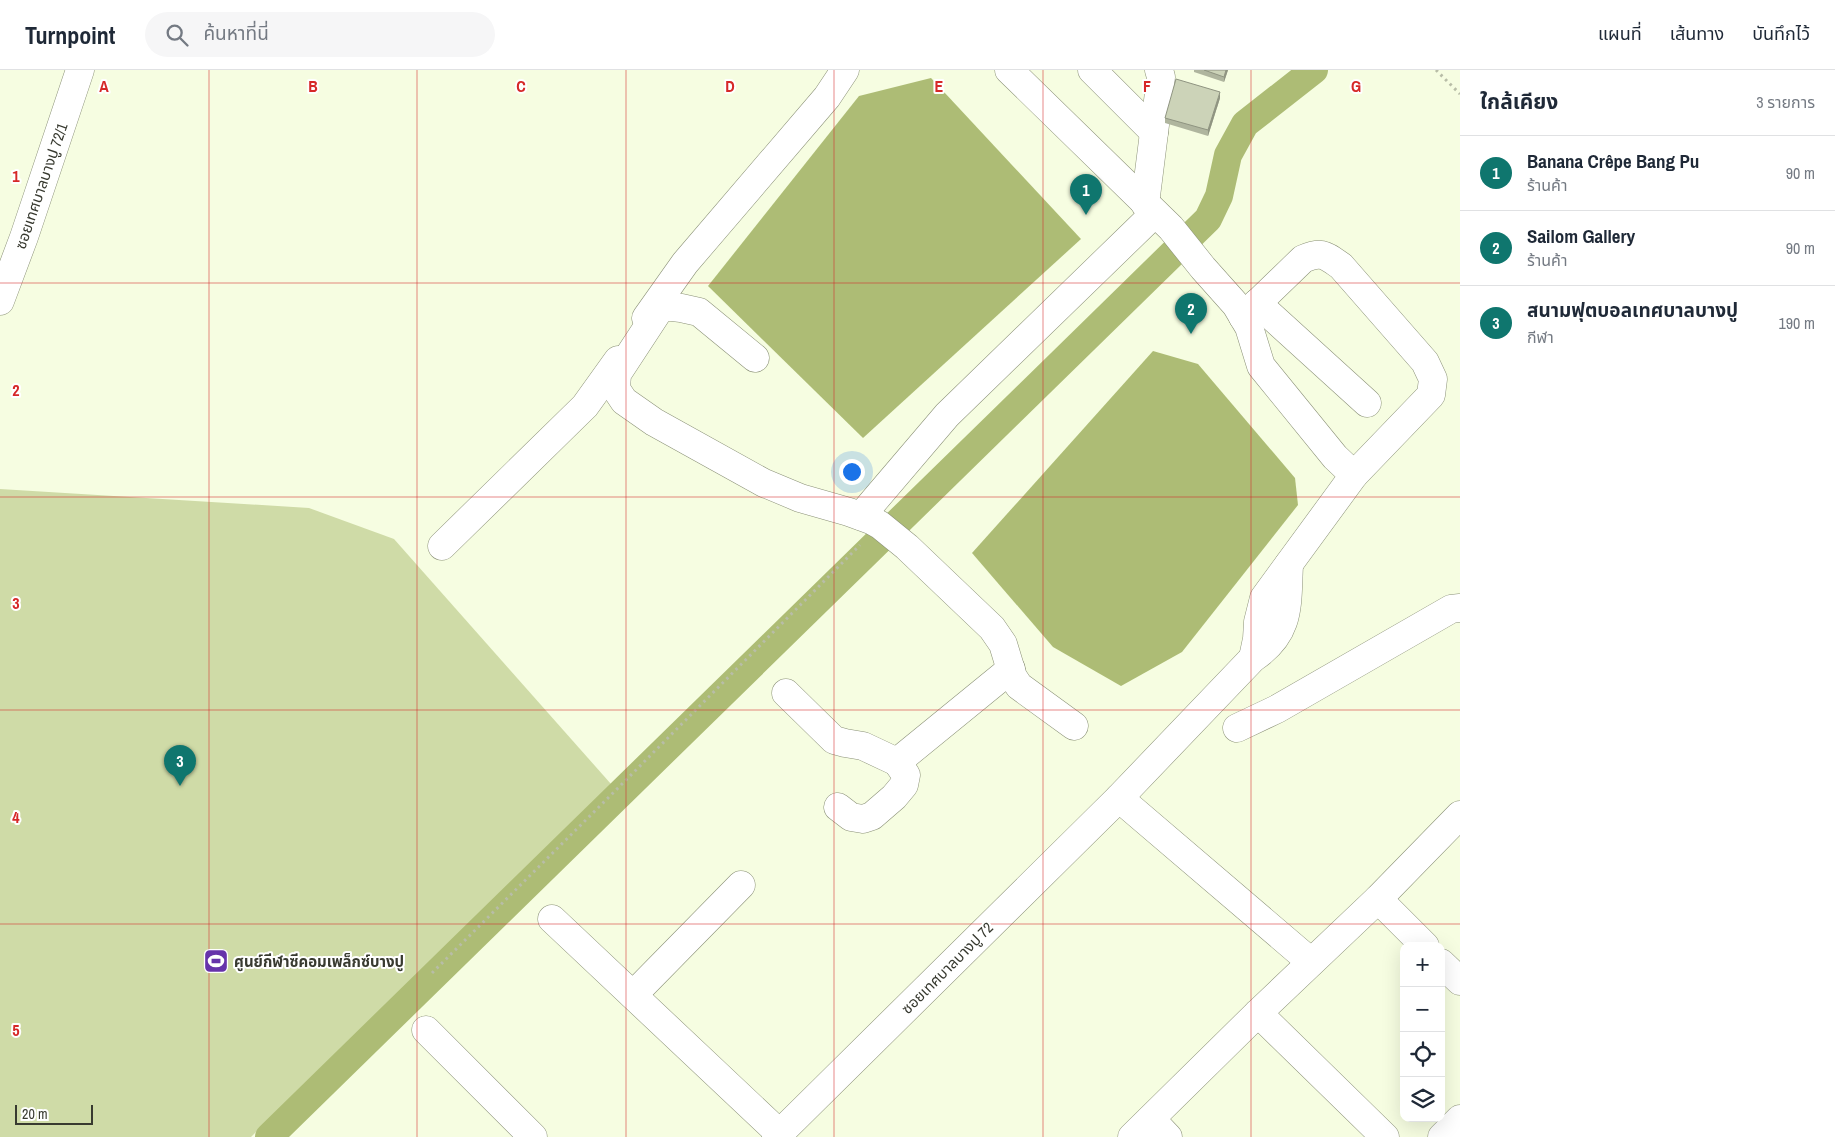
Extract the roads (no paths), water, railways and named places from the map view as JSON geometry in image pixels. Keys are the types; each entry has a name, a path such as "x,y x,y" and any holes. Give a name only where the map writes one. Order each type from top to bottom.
{"street":[{"name":"ซอยเทศบาลบางปู 72/1","path":"2,286 80,70"},
{"path":"442,546 585,406 685,263 827,97 845,70"},
{"path":"1009,70 1157,215 1236,305 1250,310 1366,404"},
{"path":"1092,70 1154,132"},
{"path":"870,521 947,415 1157,215 1154,132 1160,78 1158,70"},
{"path":"1314,254 1327,256 1341,266 1425,362 1433,379 1430,395 1354,475 1335,457 1260,366 1250,310 1303,259 1314,254"},
{"path":"755,358 699,312 664,306 656,312 617,374 616,389 624,401 654,422 764,483 800,498 870,521 907,547 992,628 1003,644 1013,677 1019,686 1074,726"},
{"name":"ซอยเทศบาลบางปู 72","path":"777,1135 1118,798 1253,658 1268,648 1282,627 1287,608 1289,564 1354,475"},
{"path":"1237,728 1277,709 1451,609 1460,608"},
{"path":"897,762 1011,669"},
{"path":"786,693 834,740 863,746 897,762 906,775 904,785 894,797 872,816 863,819 851,817 838,807"},
{"path":"1118,798 1311,962"},
{"path":"1150,1131 1258,1012 1378,899 1460,815"},
{"path":"633,995 741,884"},
{"path":"1378,899 1420,942"},
{"path":"552,919 777,1135"},
{"path":"1445,966 1460,981"},
{"path":"1258,1012 1385,1137"},
{"path":"426,1030 533,1137"},
{"path":"1442,1137 1460,1119"}],"waterway":[{"path":"269,1137 1208,219 1219,196 1228,155 1245,124 1314,70"}],"place":[{"name":"Banana Crêpe Bang Pu","path":"1086,215"},
{"name":"Sailom Gallery","path":"1191,334"},
{"name":"สนามฟุตบอลเทศบาลบางปู","path":"180,786"},
{"name":"ศูนย์กีฬาซีคอมเพล็กซ์บางปู","path":"216,961"}]}
